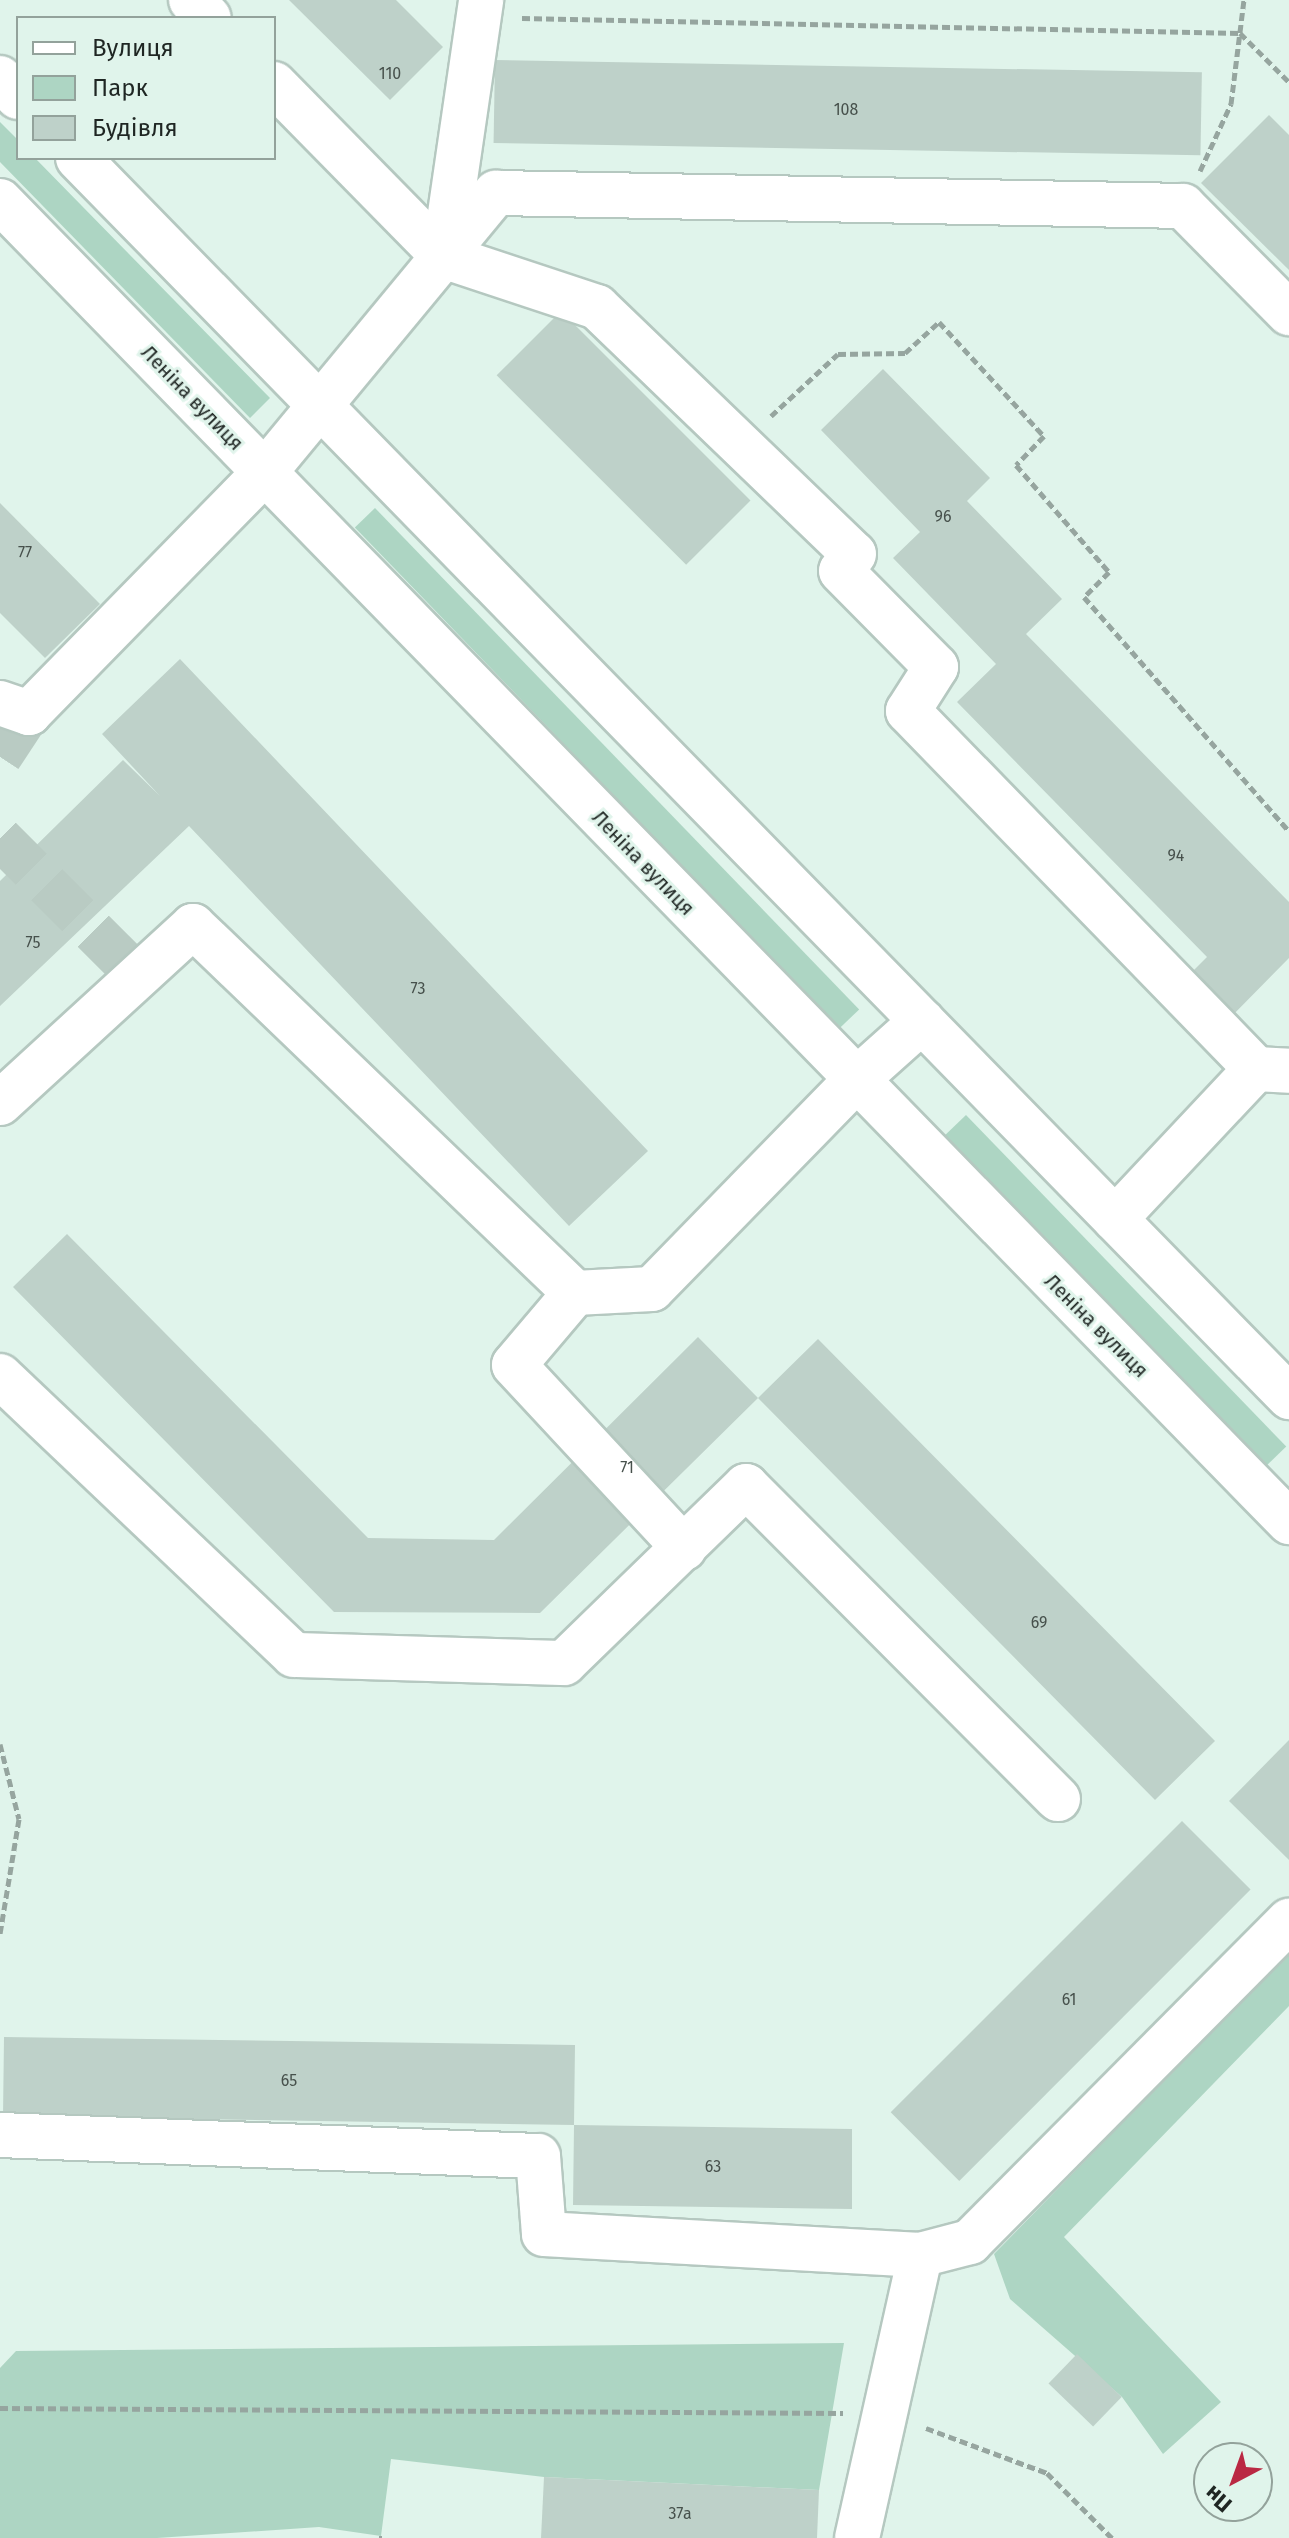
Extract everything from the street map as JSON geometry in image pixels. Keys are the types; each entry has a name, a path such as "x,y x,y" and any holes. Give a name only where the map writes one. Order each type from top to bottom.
{"street":[{"path":"191,0 207,16"},
{"path":"443,256 480,8"},
{"path":"0,78 16,95"},
{"path":"276,86 443,256 597,307 854,554 841,571 936,667 908,711 1280,1068 1115,1219"},
{"path":"80,160 1289,1397"},
{"path":"0,703 29,713 264,473 496,193 1183,206 1289,313"},
{"name":"Леніна вулиця","path":"0,201 855,1081 1289,1522"},
{"path":"0,1103 193,926 575,1293"},
{"path":"684,1548 514,1365 575,1293 652,1289 855,1081 922,1021"},
{"path":"0,1376 294,1655 564,1663 746,1486 1058,1799"},
{"path":"0,2135 538,2156 544,2234 920,2255 970,2242 1289,1921"},
{"path":"857,2538 920,2255"}],"path":[{"path":"1183,206 1231,104 1244,0"},
{"path":"480,8 1240,33 1289,82"},
{"path":"740,444 838,354 905,353 939,322 1044,436 1016,465 1109,572 1084,597 1289,831"},
{"path":"0,1744 19,1819 0,1934"},
{"path":"0,2408 885,2413 1047,2473 1112,2538"}],"green space":[{"path":"0,122 16,138 16,160 37,160 270,398 250,418 0,162"},
{"path":"375,508 859,1009 839,1029 355,527"},
{"path":"966,1115 1286,1447 1265,1467 944,1136"},
{"path":"1289,1952 1289,2006 1064,2237 1221,2402 1163,2454 1122,2397 1010,2299 994,2254"},
{"path":"844,2343 819,2490 544,2477 391,2459 381,2536 319,2527 157,2538 0,2538 0,2368 16,2351"}],"building":[{"path":"289,0 396,0 443,47 390,100"},
{"path":"495,60 1202,72 1200,155 494,143"},
{"path":"1269,115 1289,135 1289,270 1201,183"},
{"path":"561,311 751,501 686,565 497,375"},
{"path":"883,369 990,478 967,501 1062,599 1026,634 1289,902 1289,958 1226,1022 1183,981 1207,957 957,702 996,664 893,558 920,532 821,430"},
{"path":"0,503 100,604 45,658 0,613"},
{"path":"180,659 648,1151 569,1226 189,826 0,1006 0,881 123,760 160,796 102,734"},
{"path":"67,1234 368,1538 494,1540 698,1337 758,1398 540,1613 334,1612 13,1287"},
{"path":"818,1339 1215,1741 1155,1800 758,1398"},
{"path":"1289,1740 1289,1860 1229,1801"},
{"path":"1182,1821 1251,1890 959,2181 891,2112"},
{"path":"4,2037 575,2045 574,2125 3,2116"},
{"path":"574,2125 852,2129 852,2209 573,2205"},
{"path":"1077,2354 1122,2397 1093,2427 1049,2383"},
{"path":"544,2477 819,2490 817,2538 541,2538"}],"tunnel":[{"path":"0,757 29,713"},
{"path":"0,838 138,976"}]}
